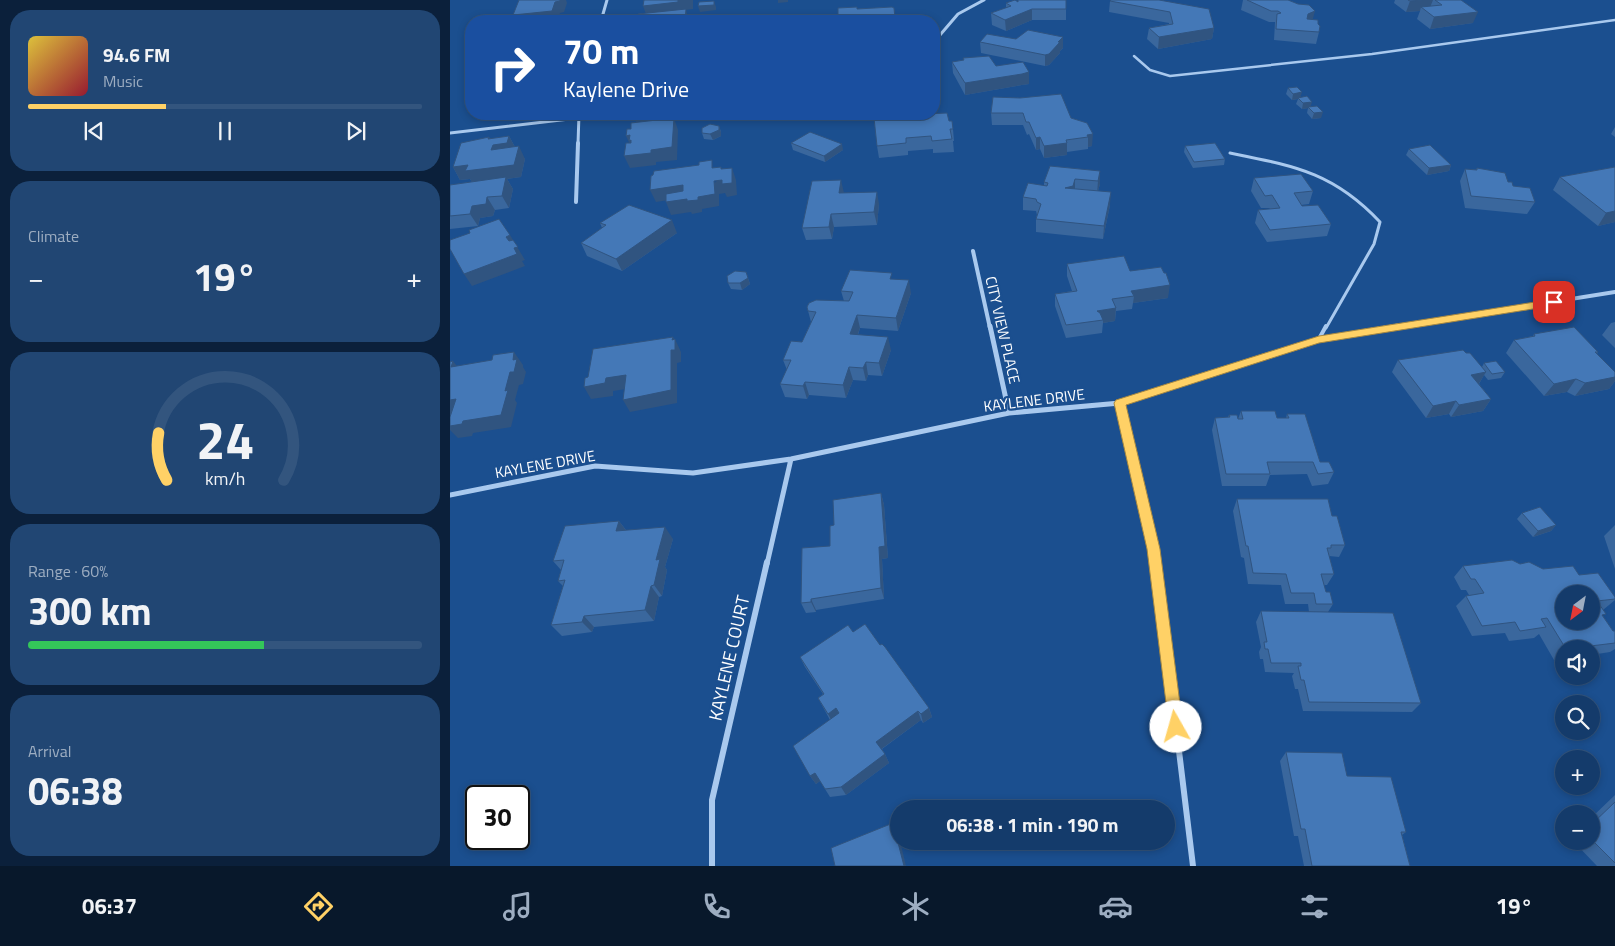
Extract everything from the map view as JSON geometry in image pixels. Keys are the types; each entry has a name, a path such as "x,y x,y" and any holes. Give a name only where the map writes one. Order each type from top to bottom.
{"street":[{"path":"603,15 607,0"},
{"path":"940,35 958,14 984,0"},
{"path":"450,133 549,120"},
{"path":"576,202 579,120"},
{"name":"CITY VIEW PLACE","path":"972,251 1009,414"},
{"name":"KAYLENE DRIVE","path":"450,495 595,466 694,473 791,459 1009,414 1120,403 1319,339 1615,292"},
{"path":"1120,403 1154,549 1193,866"},
{"name":"KAYLENE COURT","path":"712,866 712,800 791,459"}],"lane":[{"path":"1134,56 1145,68 1170,76 1372,54 1615,20"},
{"path":"1230,153 1289,166 1317,175 1346,190 1364,203 1380,222 1374,244 1319,339"}],"building":[{"path":"519,0 560,1 555,2 552,11 513,15"},
{"path":"644,0 678,0 678,2 643,6"},
{"path":"1015,0 1018,2 1018,0 1066,0 1066,9 1032,9 1005,20 991,13 1011,6 1006,3"},
{"path":"1111,0 1159,0 1209,9 1214,28 1159,37 1149,28 1173,24 1170,12"},
{"path":"1247,0 1288,0 1298,4 1309,5 1315,11 1308,14 1307,19 1318,20 1319,32 1276,29 1277,14 1281,13 1271,11"},
{"path":"1435,0 1461,0 1478,12 1434,17 1421,7 1442,5"},
{"path":"714,1 714,5 698,6 699,2"},
{"path":"892,7 894,8 895,15 838,15 838,8"},
{"path":"686,9 686,15 638,14"},
{"path":"1028,30 1063,37 1049,54 1045,55 980,42 987,34 1016,39"},
{"path":"989,56 996,66 1023,62 1029,72 965,83 952,62 964,60 963,58"},
{"path":"1297,87 1302,92 1293,94 1288,88"},
{"path":"1061,94 1071,118 1087,123 1093,134 1087,135 1088,137 1066,140 1067,143 1044,146 1040,137 1036,138 1023,113 991,113 993,97 1020,98"},
{"path":"1307,96 1312,102 1303,103 1298,98"},
{"path":"1317,106 1323,112 1314,113 1308,107"},
{"path":"940,113 947,113 949,121 952,121 953,129 950,129 952,139 932,141 931,136 906,138 906,143 877,146 874,120 940,120"},
{"path":"674,120 672,147 651,150 651,153 624,156 626,143 631,143 631,140 629,141 630,135 626,136 627,129 631,129 631,123"},
{"path":"710,124 719,126 719,130 710,134 702,133 702,128"},
{"path":"810,132 842,144 824,156 791,143"},
{"path":"509,136 507,143 493,145 491,150 519,146 514,165 465,171 468,165 453,167 461,143 489,137 488,139"},
{"path":"1215,143 1225,159 1194,162 1185,146"},
{"path":"1430,145 1451,165 1429,168 1409,149"},
{"path":"712,160 712,168 732,168 732,183 722,184 722,180 714,181 715,194 698,197 698,200 687,201 687,199 666,202 666,194 683,191 683,185 650,190 651,176 654,171 699,165 699,162"},
{"path":"1050,166 1100,171 1098,181 1075,179 1073,186 1065,188 1111,192 1104,226 1036,219 1041,204 1036,199 1023,197 1028,183 1047,186 1048,183 1044,182"},
{"path":"1615,167 1615,211 1606,213 1560,177"},
{"path":"1477,168 1505,173 1508,182 1512,182 1513,186 1530,188 1535,202 1471,196 1465,169 1477,170"},
{"path":"1301,174 1313,191 1294,193 1302,206 1318,205 1331,224 1270,230 1258,210 1280,208 1272,195 1265,196 1254,178"},
{"path":"506,177 502,196 487,197 486,204 472,206 470,214 450,216 450,185"},
{"path":"841,180 839,193 877,192 874,212 831,214 829,227 802,228 812,181"},
{"path":"629,205 672,220 616,259 581,243 606,225 600,223"},
{"path":"499,219 510,235 506,237 509,241 513,240 518,247 514,248 517,254 464,274 450,249 450,240 470,233 469,230"},
{"path":"1124,256 1130,271 1161,267 1164,273 1166,273 1170,285 1131,291 1134,296 1112,299 1116,308 1097,311 1103,320 1066,325 1055,294 1077,291 1067,264"},
{"path":"850,270 892,273 890,279 909,280 896,318 857,315 850,334 888,337 879,363 866,362 863,368 849,367 843,385 805,382 803,386 780,384 791,360 783,360 791,341 802,342 816,312 808,311 809,303 816,300 849,301 853,292 841,291"},
{"path":"735,271 746,272 748,278 740,283 728,283 727,276"},
{"path":"1574,327 1615,372 1615,377 1585,383 1576,379 1554,384 1514,340 1535,336 1534,334"},
{"path":"673,337 672,340 675,339 675,350 671,350 671,390 623,400 626,375 606,378 605,383 584,387 585,378 588,377 593,349"},
{"path":"1463,350 1466,353 1470,353 1486,372 1471,375 1491,399 1459,405 1456,401 1433,406 1398,360"},
{"path":"514,352 513,360 517,359 514,372 510,372 505,391 508,390 501,415 463,421 462,424 450,426 450,417 456,399 450,400 450,362 453,361 451,367 492,360 493,355"},
{"path":"1496,361 1505,372 1492,374 1484,363"},
{"path":"1241,411 1275,411 1277,418 1289,418 1287,414 1305,414 1320,462 1329,462 1334,472 1318,474 1313,462 1267,462 1270,474 1226,474 1215,418 1237,415 1238,419 1243,419"},
{"path":"881,493 885,546 879,547 881,588 811,599 811,602 801,603 802,548 830,546 830,526 834,525 833,500"},
{"path":"1237,499 1328,499 1332,516 1337,516 1345,545 1331,545 1331,548 1327,548 1334,574 1321,574 1326,592 1330,592 1333,604 1316,604 1314,593 1291,593 1286,574 1253,573"},
{"path":"1540,507 1556,525 1538,531 1522,513"},
{"path":"619,521 616,531 665,527 656,560 660,559 654,585 651,586 645,610 584,616 582,622 551,625 565,580 558,581 564,560 553,561 565,526"},
{"path":"1512,560 1520,564 1529,562 1543,569 1573,566 1579,575 1598,573 1615,599 1600,601 1600,585 1555,585 1555,630 1600,630 1600,605 1606,614 1602,615 1613,631 1615,631 1615,643 1600,645 1600,640 1560,640 1547,618 1541,619 1546,627 1520,631 1515,622 1482,626 1466,596 1484,593 1475,579 1471,579 1463,566"},
{"path":"1261,611 1393,613 1421,703 1309,702 1304,680 1301,680 1298,666 1301,666 1301,663 1271,663 1268,649 1265,649 1264,642 1267,642"},
{"path":"865,624 880,645 882,644 885,647 929,708 921,714 918,711 876,742 885,754 841,787 825,789 815,773 810,776 793,746 839,713 836,708 828,714 818,698 824,694 800,657 848,625 853,632"},
{"path":"1286,752 1342,753 1347,776 1391,777 1406,832 1401,832 1410,866 1312,866 1305,829 1301,829"},
{"path":"1615,802 1615,863 1600,848 1600,816"},
{"path":"890,824 890,850 900,850 904,866 835,866 831,848"}],"route":[{"path":"1176,727 1154,549 1120,403 1319,339 1554,302"}]}
